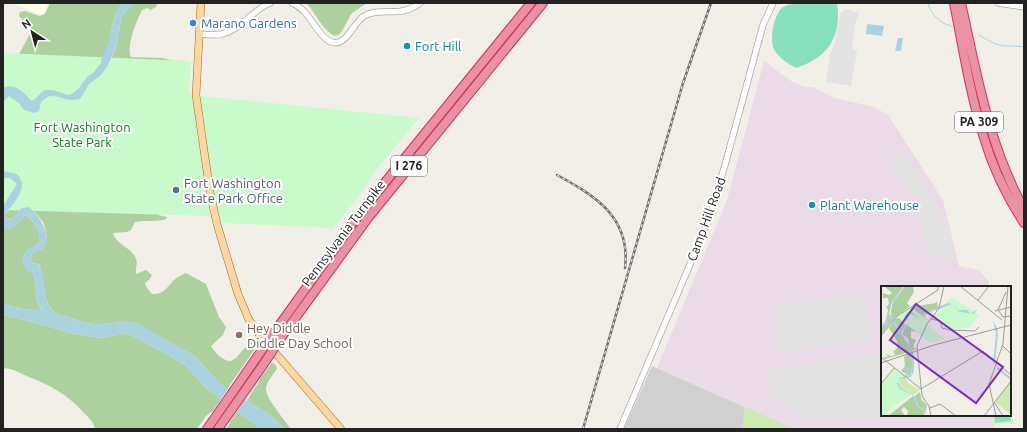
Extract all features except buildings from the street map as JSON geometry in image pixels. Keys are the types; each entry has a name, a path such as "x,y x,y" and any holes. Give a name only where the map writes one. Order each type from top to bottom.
{"highway":[{"name":"Pennsylvania Turnpike","path":"207,429 368,202 531,3"},
{"name":"Pennsylvania Turnpike","path":"219,428 368,218 543,3"},
{"name":"PA 309","path":"954,3 960,14 993,139 1004,170 1024,209"},
{"name":"PA 309","path":"962,3 960,14 974,98 984,138 1001,181 1024,223"}],"main road":[{"path":"201,3 196,95 210,192 217,224 238,294 249,320 259,334 342,429"}],"street":[{"path":"200,34 215,35 228,32 263,6 270,3"},
{"path":"292,3 305,12 327,40 334,42 341,41 345,38 365,15 408,10 420,3"},
{"name":"Camp Hill Road","path":"620,429 703,236 725,165 763,25 773,3"},
{"path":"998,3 1024,7"}],"shaded area":[{"path":"12,3 48,3 43,15"},
{"path":"847,9 859,13 855,24 852,48 857,52 851,86 826,82 830,54 835,42 841,12"},
{"path":"764,61 791,81 804,87 813,87 835,98 874,107 888,115 943,200 959,266 978,270 989,281 988,286 881,286 881,416 993,416 994,429 794,429 657,368 727,200"},
{"path":"903,153 921,179 947,226 950,225 954,259 945,262 943,256 928,258 915,198 890,162"},
{"path":"865,296 871,342 779,352 775,305"},
{"path":"881,354 881,416 980,416 978,421 888,420 877,418 830,416 810,418 793,411 775,400 767,385 768,369"},
{"path":"652,366 794,429 624,429"}],"green space":[{"path":"50,3 123,3 119,7 114,17 110,40 101,63 18,56 31,32 31,29 19,16 20,12 25,11 40,16 45,14"},
{"path":"135,3 158,3 156,7 151,10 147,8 142,10 131,38 131,57 162,58 180,62 158,215 167,217 166,219 162,220 135,222 131,230 127,232 113,233 117,240 134,255 137,261 136,274 146,270 152,275 145,283 152,294 162,292 175,279 186,273 206,284 219,317 226,327 223,335 211,346 225,360 231,361 236,358 249,343 258,343 227,389 219,383 196,357 136,323 123,322 91,324 57,314 52,310 45,296 40,265 36,263 33,264 30,258 33,253 42,249 47,237 43,222 32,209 19,211 12,218 5,218 4,215 9,210 3,102 111,59 117,45 121,19 124,13"},
{"path":"306,3 367,3 352,13 341,33 335,36 326,30"},
{"path":"837,3 837,26 835,35 824,52 807,64 796,68 777,54 772,43 772,32 777,15 783,7 792,4"},
{"name":"Fort Washington State Park","path":"3,53 191,61 189,92 201,96 419,118 376,170 356,200 333,228 221,223 208,216 3,210"},
{"path":"25,215 31,219 36,226 40,239 38,244 25,253 22,260 34,276 37,301 42,311 23,309 3,304 3,227 4,228 22,219"},
{"path":"3,315 75,334 101,338 125,333 133,336 185,365 205,387 262,429 226,429 230,423 211,412 206,416 197,429 95,429 87,416 71,400 58,391 17,371 3,368"},
{"path":"272,363 275,364 277,369 270,378 266,388 267,392 272,403 291,429 285,429 270,415 247,401 261,377"},
{"path":"1011,400 1013,423 993,425 992,416 1011,416"},
{"path":"744,407 794,429 743,429"},
{"path":"994,416 1010,416 1011,421 995,423"}],"water":[{"path":"123,3 135,3 124,13 121,19 117,45 107,67 100,76 89,84 81,98 69,100 49,96 41,102 39,111 34,113 22,108 20,104 9,96 3,102 3,88 7,87 19,89 31,101 45,90 53,90 68,95 72,94 101,63 108,44 115,14 117,9"},
{"path":"867,24 884,26 882,36 866,34"},
{"path":"898,38 903,38 901,51 895,51"},
{"path":"3,171 17,174 22,183 21,192 4,215 5,218 11,218 22,208 29,207 33,210 46,231 47,237 44,247 32,254 30,258 33,264 38,263 41,270 46,297 51,309 57,314 91,324 129,322 136,323 148,329 196,357 219,383 270,415 285,429 262,429 205,387 185,365 133,336 125,333 101,338 75,334 3,315 3,304 23,309 42,310 37,301 34,276 26,269 22,260 27,249 35,246 39,242 37,230 34,222 25,215 13,228 7,230 3,227 3,206 17,184 10,178 3,178"}],"pier":[{"path":"274,322 287,340 266,370 254,352"},
{"path":"237,376 253,388 224,429 208,418"}],"waterway":[{"path":"928,3 936,18 951,26"},
{"path":"979,35 991,42 1004,46 1024,47"}],"railway":[{"path":"583,429 683,83 711,3"},
{"path":"557,175 585,191 608,211 616,222 622,235 625,251 625,268"}],"place":[{"name":"Marano Gardens","path":"193,23"},
{"name":"Fort Hill","path":"407,46"},
{"name":"Fort Washington State Park Office","path":"176,190"},
{"name":"Plant Warehouse","path":"812,205"},
{"name":"Hey Diddle Diddle Day School","path":"239,335"}]}
